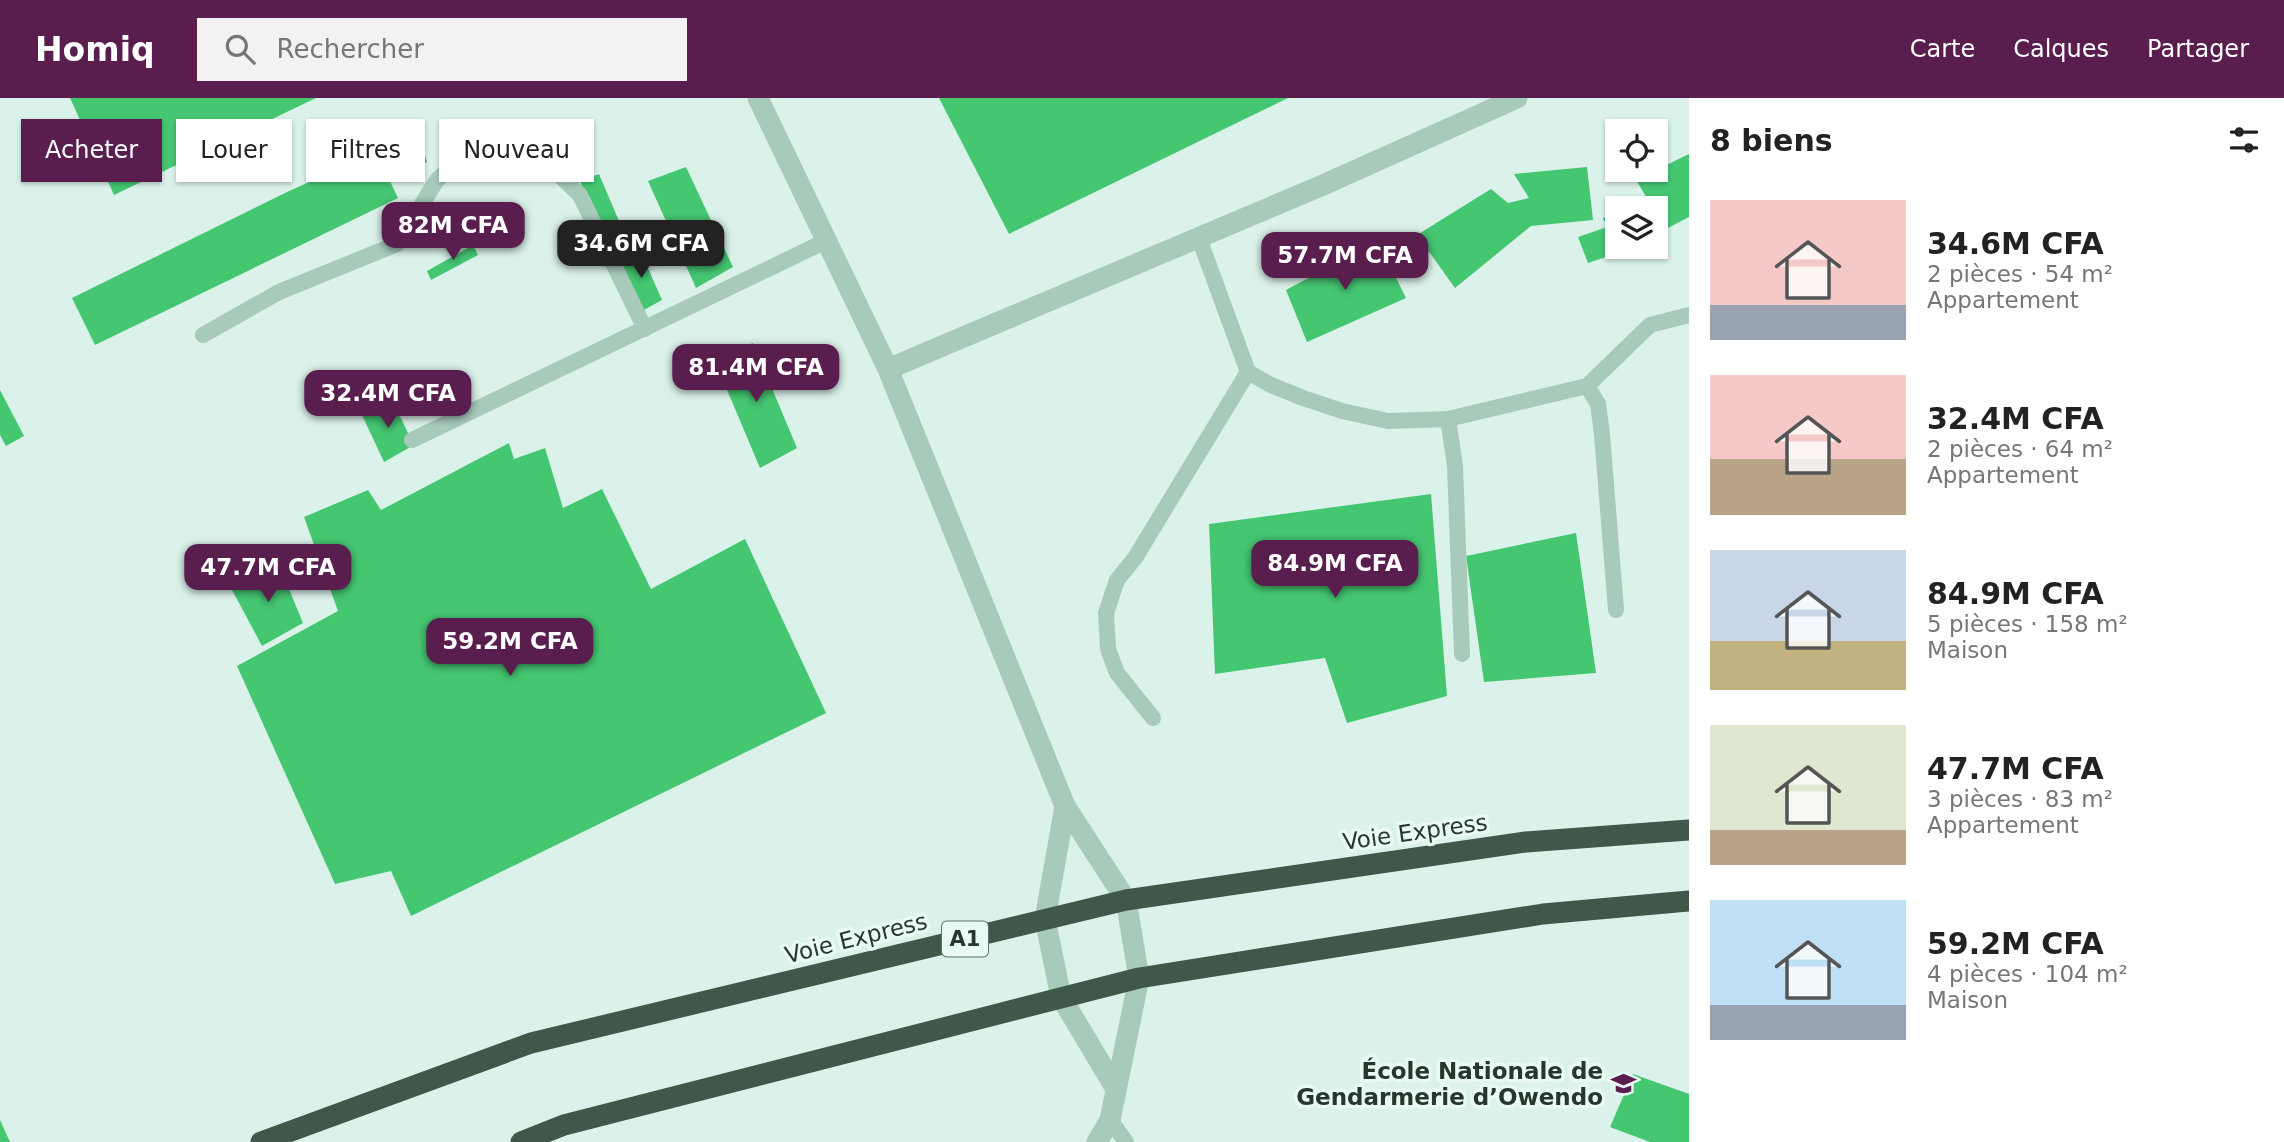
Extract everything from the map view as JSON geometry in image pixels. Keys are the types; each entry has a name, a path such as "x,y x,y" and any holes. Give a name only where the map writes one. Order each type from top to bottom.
{"highway":[{"name":"Voie Express","path":"261,1142 531,1044 1126,900 1526,842 1689,830"},
{"path":"521,1142 564,1125 1139,978 1543,914 1689,901"}],"street":[{"path":"758,98 888,369 1065,806 1126,900 1139,978 1111,1119 1097,1142"},
{"path":"888,369 1323,185 1517,98"},
{"path":"1065,806 1045,919 1061,997 1116,1089"}],"lane":[{"path":"203,335 279,292 397,244 437,180 466,154 502,146 537,154 580,195 645,329"},
{"path":"1199,238 1248,372 1271,385 1342,411 1388,421 1448,419 1587,386 1650,325 1689,316"},
{"path":"412,440 826,241"},
{"path":"1153,718 1117,673 1108,649 1106,613 1117,580 1135,558 1248,372"},
{"path":"1587,386 1598,404 1602,434 1616,610"},
{"path":"1448,419 1455,466 1462,654"},
{"path":"1111,1119 1126,1142"}],"building":[{"path":"70,98 316,98 272,119 176,119 176,165 162,172 162,119 80,119"},
{"path":"939,98 1288,98 1009,234"},
{"path":"1689,154 1689,217 1668,228 1668,196 1646,196 1637,182 1668,182 1668,164"},
{"path":"686,167 733,267 696,288 648,181"},
{"path":"1587,167 1593,220 1531,226 1455,288 1417,235 1491,189 1508,203 1529,198 1514,174"},
{"path":"599,174 619,221 600,228 580,182 594,182 594,176"},
{"path":"108,182 141,182 114,195"},
{"path":"309,182 390,182 398,198 95,345 72,298"},
{"path":"1605,228 1605,257 1588,263 1578,237"},
{"path":"1378,241 1406,298 1307,342 1286,290"},
{"path":"473,245 478,255 431,280 427,271"},
{"path":"640,250 662,300 644,310 620,261"},
{"path":"753,343 797,448 760,468 714,359"},
{"path":"0,390 24,436 6,446 0,435"},
{"path":"392,400 414,445 384,462 361,413"},
{"path":"509,443 514,459 545,448 563,508 602,489 651,589 745,539 826,713 411,916 391,871 335,884 237,666 338,611 304,517 368,490 381,510"},
{"path":"1431,494 1447,696 1347,723 1325,658 1215,674 1209,524"},
{"path":"1576,533 1596,673 1484,682 1466,556"},
{"path":"277,560 303,623 262,646 231,588"},
{"path":"1633,1074 1689,1094 1689,1142 1650,1142 1610,1127"},
{"path":"0,1120 10,1142 0,1142"}],"place":[{"name":"École Nationale de Gendarmerie d’Owendo","path":"1623,1084"}]}
